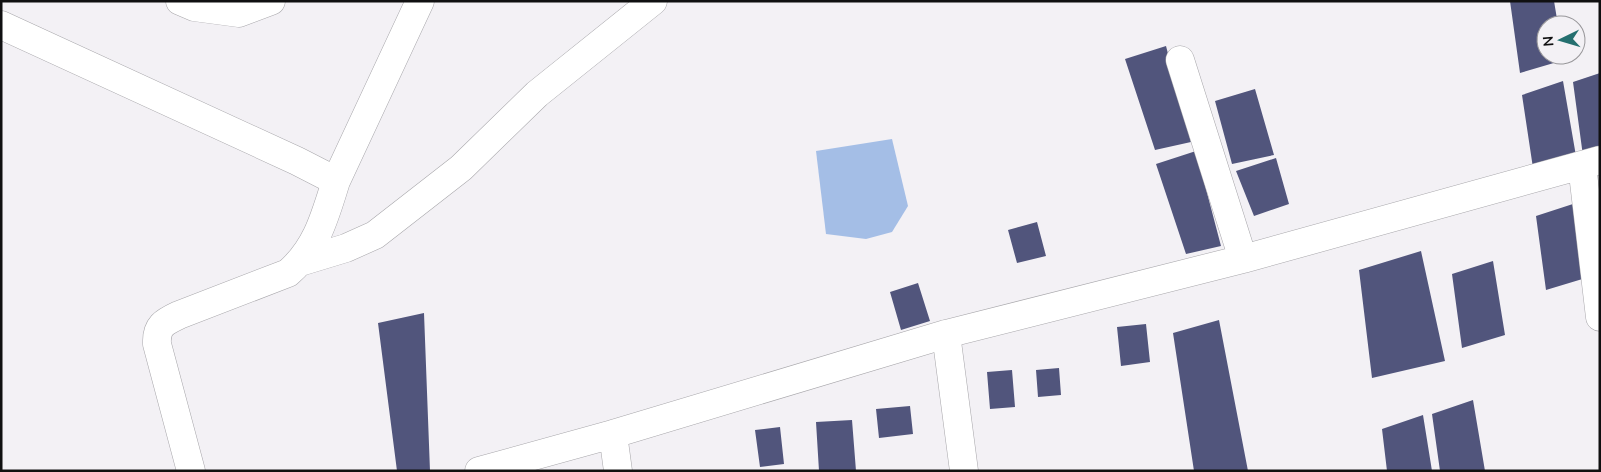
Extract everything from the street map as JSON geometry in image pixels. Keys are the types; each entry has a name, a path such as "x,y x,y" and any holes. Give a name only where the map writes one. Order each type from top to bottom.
{"street":[{"path":"180,1 194,7 239,13 271,1"},
{"path":"191,471 157,340 165,322 288,273 300,262 319,232 336,181 420,1"},
{"path":"300,262 346,248 375,235 460,168 537,94 654,1"},
{"path":"1,25 297,161 336,181"},
{"path":"1180,60 1243,259"},
{"path":"479,471 613,434 946,334 1243,259 1591,163 1600,317"},
{"path":"946,334 964,471"},
{"path":"613,434 618,471"}],"water":[{"path":"892,139 908,206 892,232 866,239 826,234 816,151"}],"building":[{"path":"1510,1 1554,1 1556,15 1536,15 1536,65 1547,65 1520,73"},
{"path":"1166,46 1191,142 1155,150 1125,59"},
{"path":"1600,73 1600,151 1583,156 1573,82"},
{"path":"1563,81 1576,156 1533,168 1522,95"},
{"path":"1255,89 1274,155 1232,164 1215,101"},
{"path":"1196,151 1221,246 1186,254 1156,164"},
{"path":"1276,158 1289,204 1254,216 1236,171"},
{"path":"1576,203 1589,277 1546,290 1536,216"},
{"path":"1037,222 1046,256 1017,263 1008,230"},
{"path":"1421,251 1445,361 1372,378 1359,270"},
{"path":"1493,261 1505,335 1462,348 1452,274"},
{"path":"918,283 930,321 901,330 890,292"},
{"path":"424,313 430,471 397,471 378,323"},
{"path":"1219,320 1248,471 1194,471 1173,333"},
{"path":"1146,324 1150,362 1121,366 1117,327"},
{"path":"1059,368 1061,395 1038,397 1036,370"},
{"path":"1012,370 1015,407 990,409 987,372"},
{"path":"1473,400 1485,471 1440,471 1432,414"},
{"path":"910,406 913,434 879,438 876,409"},
{"path":"1423,415 1432,471 1387,471 1382,429"},
{"path":"852,420 856,471 819,471 816,422"},
{"path":"780,427 784,464 760,467 755,430"}]}
